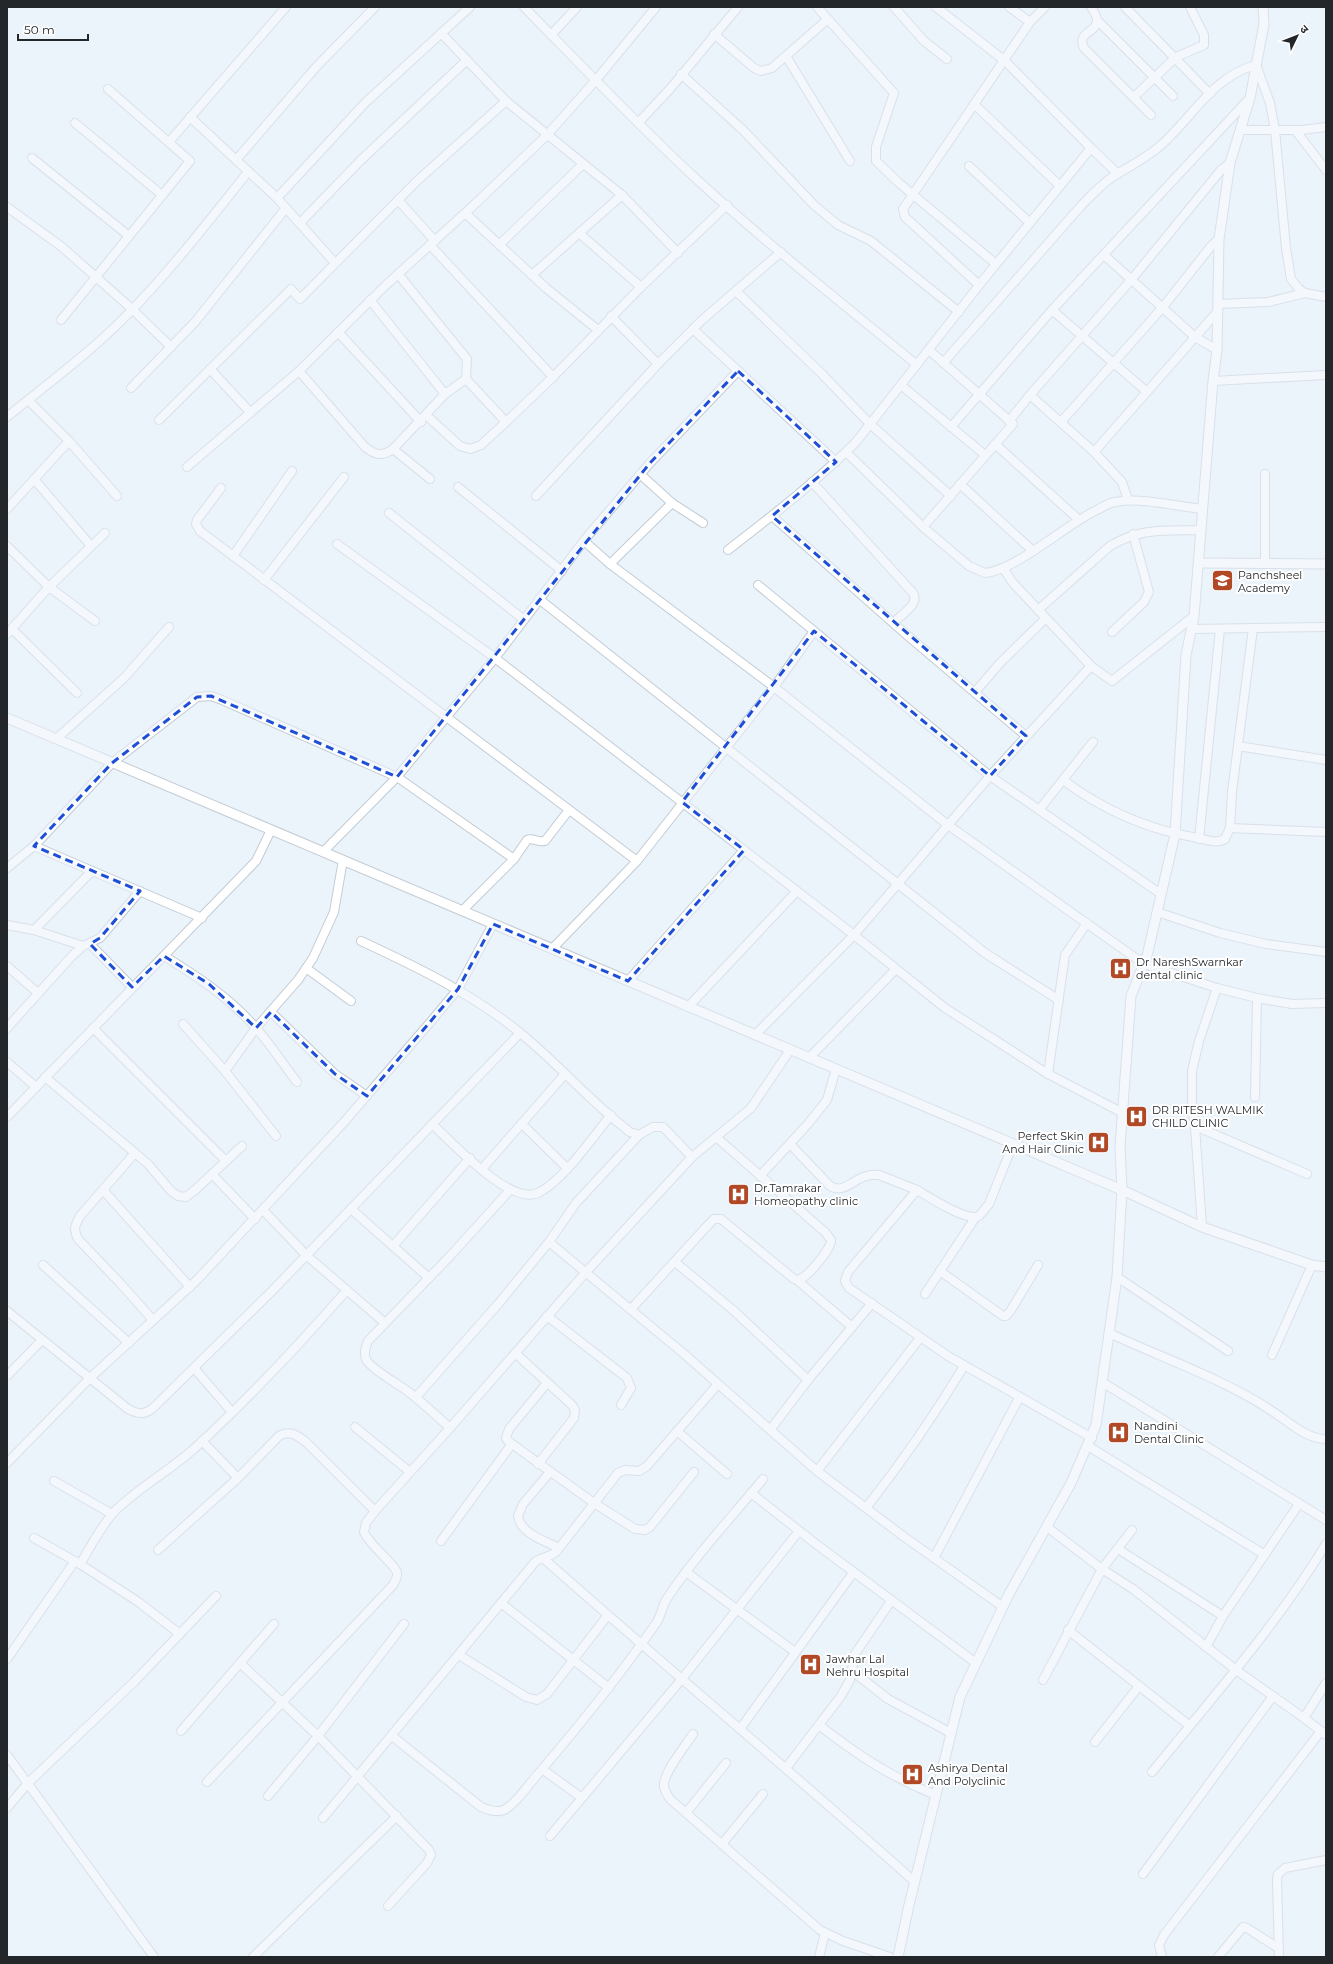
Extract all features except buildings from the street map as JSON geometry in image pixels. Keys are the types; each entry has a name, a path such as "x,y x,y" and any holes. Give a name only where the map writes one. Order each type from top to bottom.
{"street":[{"path":"169,142 286,7"},
{"path":"236,160 317,66 375,7"},
{"path":"277,198 365,103 470,7"},
{"path":"524,7 691,174 780,252 917,364"},
{"path":"552,35 577,7"},
{"path":"187,467 298,371 370,300 465,213 546,135 596,80 656,7"},
{"path":"638,122 738,7"},
{"path":"817,7 894,92 876,147 876,161 996,264"},
{"path":"894,7 924,41 947,59"},
{"path":"936,7 1005,61 1090,148 1118,174"},
{"path":"1009,7 1030,22"},
{"path":"979,285 905,217 903,210 1030,22 1045,7"},
{"path":"1092,7 1098,16 1098,21 1095,27 1083,37 1082,42 1084,48 1151,115"},
{"path":"1125,7 1176,57 1210,94"},
{"path":"1134,97 1176,57 1202,47 1205,43 1204,35 1190,7"},
{"path":"898,1957 914,1882 960,1697 1003,1607 1071,1483 1090,1442 1096,1425 1117,1277 1122,1190 1120,1147 1131,996 1144,964 1175,834 1186,654 1194,616 1213,381 1217,350 1219,239 1230,163 1250,98 1264,24 1263,7"},
{"path":"714,34 754,68 761,70 772,68 828,19"},
{"path":"1098,21 1173,96"},
{"path":"441,33 506,101 546,135 622,195 678,253"},
{"path":"786,56 850,161"},
{"path":"300,224 360,161 467,60"},
{"path":"943,363 1080,207 1099,188 1118,174 1145,158 1160,146 1210,94 1234,73 1244,68 1256,65"},
{"path":"1256,65 1270,102 1275,130 1286,248 1291,279 1299,289 1305,293 1326,297"},
{"path":"681,74 743,130 814,204 832,220 838,225 871,241 959,312"},
{"path":"61,320 190,160 108,89"},
{"path":"951,427 1052,310 1250,98"},
{"path":"159,420 291,288 300,298 398,200 506,101"},
{"path":"974,104 1060,186"},
{"path":"190,117 277,198 335,263"},
{"path":"74,123 162,195"},
{"path":"1240,130 1295,130 1326,127"},
{"path":"1295,130 1326,170"},
{"path":"728,550 772,516 846,452 1090,148"},
{"path":"32,158 129,236"},
{"path":"1009,421 1030,394 1081,335 1132,279 1221,170 1230,163"},
{"path":"499,245 583,164"},
{"path":"969,166 1030,223"},
{"path":"7,417 84,355 132,309 179,257 248,172"},
{"path":"532,275 622,195"},
{"path":"398,200 432,243 553,377"},
{"path":"338,332 424,419 460,446 470,449 481,445 506,422 553,377 611,316 727,205"},
{"path":"7,206 96,276 170,347"},
{"path":"131,388 195,322 286,208"},
{"path":"465,213 532,275 598,330"},
{"path":"579,233 641,287"},
{"path":"1061,422 1162,307 1212,245 1219,239"},
{"path":"536,496 658,364 693,329 780,252"},
{"path":"1104,255 1195,337 1217,350"},
{"path":"398,274 467,359 466,379 506,422"},
{"path":"736,291 821,373 870,424 951,496"},
{"path":"1094,452 1195,337 1218,307 1268,302 1305,293"},
{"path":"370,300 445,394"},
{"path":"1052,310 1146,391"},
{"path":"611,316 658,364"},
{"path":"693,329 836,462"},
{"path":"923,527 1013,424 929,350"},
{"path":"210,369 250,412"},
{"path":"298,371 365,447 378,455 386,454 393,449 424,419 445,394 466,379"},
{"path":"323,852 398,777 495,658 523,619 562,571 587,537 640,474 738,371"},
{"path":"1213,381 1326,375"},
{"path":"901,385 985,456"},
{"path":"1030,394 1094,452 1122,482 1128,500"},
{"path":"28,400 69,441 117,496"},
{"path":"7,406 14,412"},
{"path":"7,509 69,441"},
{"path":"995,444 1078,519"},
{"path":"393,449 430,479"},
{"path":"846,452 923,527 978,572 990,572 1003,568 1033,551 1078,519 1113,502 1128,500 1202,509"},
{"path":"233,556 292,471"},
{"path":"640,474 672,503 703,523"},
{"path":"1265,474 1265,564"},
{"path":"264,580 344,477"},
{"path":"34,479 91,546"},
{"path":"812,482 915,596 914,602 895,624"},
{"path":"960,484 1033,551"},
{"path":"458,487 562,571"},
{"path":"221,488 197,520 196,524 200,531 637,861"},
{"path":"612,562 672,503"},
{"path":"389,513 523,619"},
{"path":"772,516 908,636 1026,736"},
{"path":"1038,610 1110,546 1133,534 1146,532 1201,530"},
{"path":"77,693 10,632 49,587 105,533"},
{"path":"1112,632 1144,602 1148,592 1133,534"},
{"path":"587,537 612,562 774,687 948,825 1144,964 1218,988 1257,998 1292,1004 1326,1003"},
{"path":"337,544 495,658 854,935 945,1008 1048,1074 1122,1113"},
{"path":"7,546 49,587 95,621"},
{"path":"1199,563 1326,564"},
{"path":"1003,568 1013,582 1038,610 1092,666 1112,681 1194,616"},
{"path":"758,585 990,776 1161,894"},
{"path":"539,599 985,952 1059,1000"},
{"path":"975,692 1000,663 1046,618"},
{"path":"56,739 124,678 169,627"},
{"path":"1191,629 1326,627"},
{"path":"1063,780 1079,792 1120,814 1175,834 1199,839 1222,841 1227,836 1230,828 1232,792 1252,628"},
{"path":"1199,839 1220,629"},
{"path":"552,949 637,861 774,687 814,631"},
{"path":"755,1035 854,935 990,776 1092,666"},
{"path":"7,868 34,846 112,763 197,697 211,696 398,777 514,859"},
{"path":"8,720 343,860 1122,1190 1202,1227 1312,1265 1326,1267"},
{"path":"1040,810 1093,742"},
{"path":"1238,746 1326,760"},
{"path":"462,911 514,859 527,840 531,838 541,842 548,839 569,810"},
{"path":"1230,828 1326,832"},
{"path":"7,1117 256,861 271,830"},
{"path":"34,846 202,918"},
{"path":"628,981 744,850"},
{"path":"225,1071 256,1028 271,1012 306,968 320,946 334,912 343,860"},
{"path":"34,930 92,871"},
{"path":"7,1028 72,956 86,945 100,938 140,891"},
{"path":"688,1007 797,891"},
{"path":"1157,912 1220,933 1266,944 1326,952"},
{"path":"1048,1074 1065,955 1087,923"},
{"path":"7,1463 90,1378 190,1287 255,1219 367,1096 434,1020 458,989 493,924"},
{"path":"8,926 34,930 86,945 132,987"},
{"path":"361,941 458,989 485,1006 520,1032 630,1132 639,1135"},
{"path":"164,956 208,984 256,1028 297,1082"},
{"path":"7,966 38,993"},
{"path":"306,968 351,1001"},
{"path":"809,1058 896,969"},
{"path":"1202,1227 1196,1126 1192,1108 1192,1071 1199,1041 1218,988"},
{"path":"1255,1097 1257,998"},
{"path":"271,1012 335,1074 367,1096"},
{"path":"182,1024 225,1071 276,1136"},
{"path":"92,1028 226,1161"},
{"path":"7,1311 128,1409 142,1414 152,1409 351,1209 520,1032"},
{"path":"207,1782 393,1585 397,1578 395,1568 374,1548 364,1532 366,1523 586,1272 692,1157 751,1108 790,1050"},
{"path":"7,1062 36,1087"},
{"path":"760,1176 790,1144 827,1100 836,1069"},
{"path":"482,1170 565,1074"},
{"path":"45,1077 148,1164 171,1190 182,1197 192,1193 242,1146"},
{"path":"432,1124 496,1182 510,1190 527,1195 536,1194 559,1178 611,1116"},
{"path":"522,1124 567,1168"},
{"path":"1196,1126 1307,1174"},
{"path":"416,1397 549,1242 576,1203 639,1135 653,1127 663,1127 692,1157"},
{"path":"716,1137 831,1240 830,1246 807,1276 797,1280"},
{"path":"790,1144 830,1186 836,1190 844,1188 858,1178 873,1174 879,1175 917,1190 958,1212 975,1218"},
{"path":"925,1294 975,1218 989,1204 1013,1144"},
{"path":"135,1153 80,1216 76,1223 75,1233 78,1239 153,1320"},
{"path":"393,1246 470,1158"},
{"path":"212,1174 255,1219"},
{"path":"103,1190 190,1287"},
{"path":"450,1428 416,1397 372,1367 366,1360 364,1354 368,1341 429,1278 510,1190"},
{"path":"917,1190 845,1278 849,1288 920,1338 1090,1442 1264,1555"},
{"path":"351,1209 429,1278"},
{"path":"263,1210 306,1255 385,1323"},
{"path":"632,1310 714,1219 721,1219 797,1280 852,1327"},
{"path":"549,1242 632,1310 817,1471 1003,1607"},
{"path":"674,1262 733,1310 808,1380"},
{"path":"940,1271 1002,1316 1006,1316 1038,1265"},
{"path":"1272,1355 1312,1265"},
{"path":"43,1266 129,1343"},
{"path":"1117,1277 1228,1351"},
{"path":"7,1659 112,1514 126,1500 184,1458 202,1441 318,1323 347,1290"},
{"path":"770,1430 808,1380 872,1303"},
{"path":"547,1316 627,1378 631,1388 621,1405"},
{"path":"1109,1333 1240,1393 1270,1410 1306,1434 1318,1439 1326,1439"},
{"path":"817,1471 920,1338"},
{"path":"7,1376 42,1340"},
{"path":"516,1353 572,1405 576,1413 538,1464"},
{"path":"866,1508 914,1445 964,1366"},
{"path":"194,1368 232,1412"},
{"path":"1102,1382 1326,1520"},
{"path":"547,1383 509,1429 506,1438 511,1445 594,1503 635,1529 645,1530 650,1527 694,1472"},
{"path":"323,1818 535,1562 552,1556 618,1474 625,1470 636,1472 643,1470 718,1384"},
{"path":"934,1558 1019,1398"},
{"path":"355,1427 410,1472"},
{"path":"677,1431 727,1474"},
{"path":"158,1550 238,1478 279,1436 284,1433 293,1433 306,1442 375,1512"},
{"path":"202,1441 238,1478"},
{"path":"441,1541 511,1445"},
{"path":"550,1472 523,1504 518,1516 519,1520 527,1531 559,1548"},
{"path":"392,1736 481,1806 494,1811 505,1809 512,1804 609,1688 661,1616 663,1604 686,1572 763,1479"},
{"path":"54,1481 112,1514"},
{"path":"751,1493 853,1573 976,1663"},
{"path":"1206,1647 1223,1616 1299,1504"},
{"path":"1047,1527 1102,1569 1133,1589 1236,1670 1323,1733 1164,1935 1159,1945 1162,1957"},
{"path":"1043,1680 1068,1630 1102,1569 1132,1530"},
{"path":"550,1836 681,1680 750,1590 799,1531"},
{"path":"34,1538 137,1600 180,1634"},
{"path":"1152,1772 1236,1670 1307,1575 1326,1544"},
{"path":"1118,1550 1223,1616"},
{"path":"543,1558 681,1680 786,1768 914,1882"},
{"path":"686,1572 794,1652"},
{"path":"740,1729 794,1652 853,1573"},
{"path":"7,1808 28,1784 134,1682 216,1596"},
{"path":"786,1768 841,1696 850,1680 855,1654 891,1601"},
{"path":"501,1603 609,1688"},
{"path":"459,1655 526,1697 537,1700 547,1694 608,1615"},
{"path":"181,1731 274,1624"},
{"path":"268,1796 318,1736 404,1624"},
{"path":"1068,1630 1190,1726"},
{"path":"240,1663 318,1736 429,1850 431,1855 427,1863 388,1906"},
{"path":"851,1670 867,1685 888,1699 951,1733"},
{"path":"1304,1718 1326,1683"},
{"path":"1095,1742 1140,1686"},
{"path":"1143,1874 1273,1696"},
{"path":"819,1725 862,1758 886,1773 936,1795"},
{"path":"693,1734 669,1770 664,1788 670,1799 802,1915 825,1933 843,1941 890,1957"},
{"path":"7,1755 154,1957"},
{"path":"686,1813 726,1763"},
{"path":"542,1769 582,1798"},
{"path":"722,1844 763,1794"},
{"path":"253,1957 397,1816"},
{"path":"1279,1954 1278,1874 1285,1868 1326,1860"},
{"path":"1218,1957 1243,1927 1247,1928 1279,1954"},
{"path":"819,1957 825,1933"}],"highlighted area":[{"path":"738,371 836,462 772,516 1026,736 990,776 814,631 682,802 744,850 628,981 493,924 458,989 367,1096 335,1074 271,1012 256,1028 209,984 164,956 132,987 90,944 100,938 140,891 34,846 112,763 197,697 211,696 397,777 650,463"}],"place":[{"name":"Panchsheel Academy","path":"1223,581"},
{"name":"Dr NareshSwarnkar dental clinic","path":"1120,968"},
{"name":"DR RITESH WALMIK CHILD CLINIC","path":"1137,1116"},
{"name":"Perfect Skin And Hair Clinic","path":"1099,1142"},
{"name":"Dr.Tamrakar Homeopathy clinic","path":"739,1194"},
{"name":"Nandini Dental Clinic","path":"1119,1432"},
{"name":"Jawhar Lal Nehru Hospital","path":"811,1665"},
{"name":"Ashirya Dental And Polyclinic","path":"913,1774"}]}
